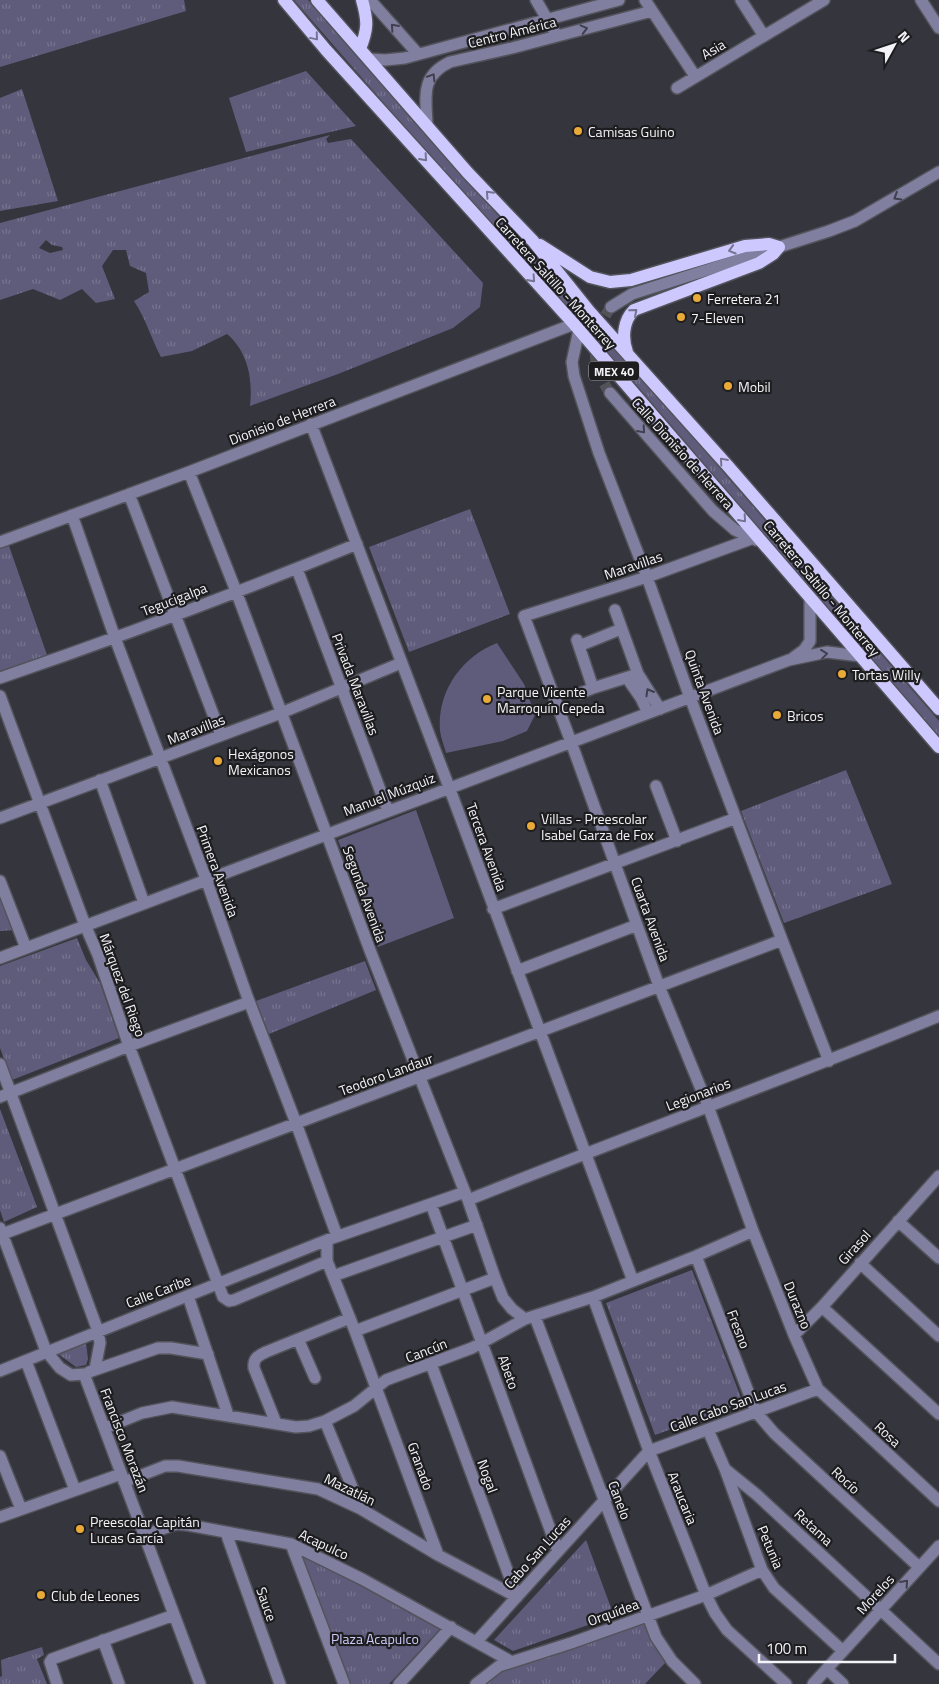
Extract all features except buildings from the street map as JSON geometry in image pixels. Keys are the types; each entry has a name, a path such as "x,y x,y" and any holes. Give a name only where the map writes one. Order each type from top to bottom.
{"main road":[{"name":"Carretera Saltillo - Monterrey","path":"284,0 326,50 576,327 757,540 939,747"},
{"name":"Carretera Saltillo - Monterrey","path":"317,0 468,172 533,241 589,311 939,709"},
{"path":"362,0 368,24 364,54"},
{"path":"533,241 582,273 610,282 631,280 745,246 758,244 780,247"},
{"path":"630,356 625,342 624,331 629,315 634,310 759,263 780,247"}],"street":[{"path":"370,0 418,54"},
{"path":"536,0 558,36"},
{"name":"Centro América","path":"364,54 390,60 619,0"},
{"name":"Asia","path":"645,0 695,76 824,0"},
{"path":"741,0 764,36"},
{"path":"921,0 939,28"},
{"name":"Centro América","path":"427,124 426,93 428,84 430,77 441,66 450,62 652,12"},
{"path":"677,88 695,76"},
{"path":"611,307 632,294 856,221 939,172"},
{"name":"Dionisio de Herrera","path":"0,542 189,472 311,424 576,327"},
{"name":"Quinta Avenida","path":"576,327 572,362 574,376 599,453 829,1061"},
{"name":"Calle Dionisio de Herrera","path":"610,394 713,511 727,524 757,540"},
{"name":"Tercera Avenida","path":"311,424 449,787 633,1281"},
{"name":"Segunda Avenida","path":"189,472 236,591 371,953 467,1196 503,1298 512,1309 530,1318"},
{"path":"129,494 221,735"},
{"name":"Primera Avenida","path":"72,515 115,638 206,880 249,1002 296,1123 332,1238 327,1262"},
{"name":"Maravillas","path":"524,616 757,540"},
{"name":"Tegucigalpa","path":"0,678 115,638 297,569 357,544"},
{"name":"Privada Maravillas","path":"297,569 388,811"},
{"name":"Manuel Múzquiz","path":"789,660 804,650 810,641 810,599"},
{"path":"615,610 633,676 648,713"},
{"name":"Cuarta Avenida","path":"524,616 572,742 659,986 708,1106 753,1231"},
{"path":"594,688 578,643 621,629"},
{"name":"Manuel Múzquiz","path":"0,958 85,924 660,710 789,660 827,652 860,656"},
{"name":"Maravillas","path":"0,818 281,713 401,663"},
{"path":"581,693 633,676"},
{"path":"633,676 660,710"},
{"name":"Márquez del Riego","path":"0,696 98,955 129,1046 223,1297 229,1301 327,1262"},
{"path":"100,780 144,903"},
{"path":"656,786 677,841"},
{"path":"494,909 736,818"},
{"path":"0,881 26,948"},
{"path":"517,971 637,925"},
{"name":"Teodoro Landaur","path":"1,1232 55,1215 782,940"},
{"path":"6,1095 129,1046 249,1002"},
{"name":"Legionarios","path":"431,1204 467,1196 586,1153 829,1061 939,1016"},
{"path":"0,1064 6,1095 55,1215 98,1331 100,1344 95,1369"},
{"name":"Girasol","path":"794,1335 822,1307 938,1179"},
{"name":"Calle Caribe","path":"0,1371 332,1238 431,1204"},
{"name":"Abeto","path":"431,1204 558,1551"},
{"path":"898,1221 939,1258"},
{"path":"334,1276 477,1225"},
{"name":"Cancún","path":"105,1428 142,1413 172,1407 296,1427 309,1426 325,1421 354,1406 386,1380 472,1348 530,1318 593,1297 753,1231"},
{"name":"Durazno","path":"753,1231 794,1335 818,1389"},
{"path":"1,1232 46,1351 60,1368 71,1374 84,1374 158,1348 171,1348 208,1354"},
{"name":"Fresno","path":"696,1256 756,1412"},
{"name":"Granado","path":"327,1262 355,1331 438,1555"},
{"path":"860,1263 939,1336"},
{"path":"355,1331 495,1278"},
{"path":"188,1296 228,1415"},
{"name":"Araucaria","path":"593,1297 649,1451 706,1595 715,1613 727,1630 786,1684"},
{"path":"822,1307 939,1414"},
{"path":"276,1423 254,1368 253,1362 255,1358 350,1318"},
{"name":"Canelo","path":"530,1318 604,1500 656,1637 682,1672 695,1684"},
{"path":"298,1339 315,1378"},
{"path":"26,1361 75,1490"},
{"name":"Nogal","path":"431,1364 517,1597"},
{"name":"Francisco Morazán","path":"84,1374 200,1684"},
{"name":"Calle Cabo San Lucas","path":"649,1451 818,1389"},
{"name":"Rosa","path":"818,1389 939,1500"},
{"name":"Rocío","path":"756,1412 774,1433 919,1567"},
{"path":"325,1421 361,1510"},
{"name":"Petunia","path":"708,1430 725,1469 762,1570 774,1588 843,1651"},
{"name":"Cabo San Lucas","path":"476,1642 649,1451"},
{"path":"0,1456 20,1509"},
{"name":"Mazatlán","path":"0,1517 75,1490 165,1466 178,1466 318,1489 361,1510 438,1555 517,1597"},
{"name":"Retama","path":"725,1469 757,1495 938,1661"},
{"name":"Acapulco","path":"145,1535 163,1527 176,1524 291,1544 339,1567 476,1642"},
{"name":"Sauce","path":"226,1533 280,1684"},
{"path":"291,1544 344,1684"},
{"name":"Morelos","path":"813,1684 939,1546"},
{"name":"Orquídea","path":"476,1684 499,1666 571,1643 706,1595 762,1570"},
{"path":"57,1684 50,1662 52,1659 174,1614"},
{"path":"399,1684 451,1627"},
{"path":"103,1640 119,1684"},
{"path":"476,1642 512,1662"},
{"path":"827,1669 844,1684"}],"green space":[{"path":"0,0 184,0 186,11 0,67"},
{"path":"294,0 308,0 666,406 939,721 939,738 640,389 444,172"},
{"path":"306,71 356,126 246,152 229,98"},
{"path":"22,89 58,201 0,211 0,98"},
{"path":"330,135 326,139 328,143 351,139 483,283 480,307 453,328 338,374 250,406 251,386 248,367 240,349 227,334 192,351 161,357 134,301 149,292 146,273 130,266 126,250 113,250 102,266 115,299 96,303 82,289 60,300 33,289 0,300 0,223","holes":["46,240 52,245 62,247 63,250 50,253 39,248"]},
{"path":"470,509 510,614 409,652 369,547"},
{"path":"8,543 47,655 0,673 0,546"},
{"name":"Parque Vicente Marroquín Cepeda","path":"497,643 524,684 535,715 527,731 503,741 446,753 440,731 440,717 447,690 462,667 472,657"},
{"path":"846,770 892,884 784,923 741,811"},
{"path":"416,810 454,918 378,947 338,840"},
{"path":"0,893 15,930 0,931"},
{"path":"77,938 86,960 100,983 119,1038 12,1080 0,1048 0,966"},
{"path":"365,961 376,990 269,1034 256,1001"},
{"path":"0,1109 37,1207 4,1222 0,1210"},
{"path":"692,1270 743,1403 655,1435 606,1303"},
{"path":"86,1343 88,1359 86,1365 76,1367 57,1353"},
{"path":"586,1540 614,1616 513,1651 494,1640"},
{"name":"Plaza Acapulco","path":"301,1554 442,1627 389,1684 348,1684"},
{"path":"645,1623 666,1662 645,1684 481,1684 500,1670"},
{"path":"42,1647 44,1655 37,1659 47,1684 0,1684 0,1677 2,1676 1,1660"}],"tunnel":[{"path":"610,393 599,371 595,350 599,329 611,307"}],"place":[{"name":"Camisas Guino","path":"578,131"},
{"name":"Ferretera 21","path":"697,298"},
{"name":"7-Eleven","path":"681,317"},
{"name":"Mobil","path":"728,386"},
{"name":"Tortas Willy","path":"842,674"},
{"name":"Parque Vicente Marroquín Cepeda","path":"487,699"},
{"name":"Bricos","path":"777,715"},
{"name":"Hexágonos Mexicanos","path":"218,761"},
{"name":"Villas - Preescolar Isabel Garza de Fox","path":"531,826"},
{"name":"Preescolar Capitán Lucas García","path":"80,1529"},
{"name":"Club de Leones","path":"41,1595"}]}
